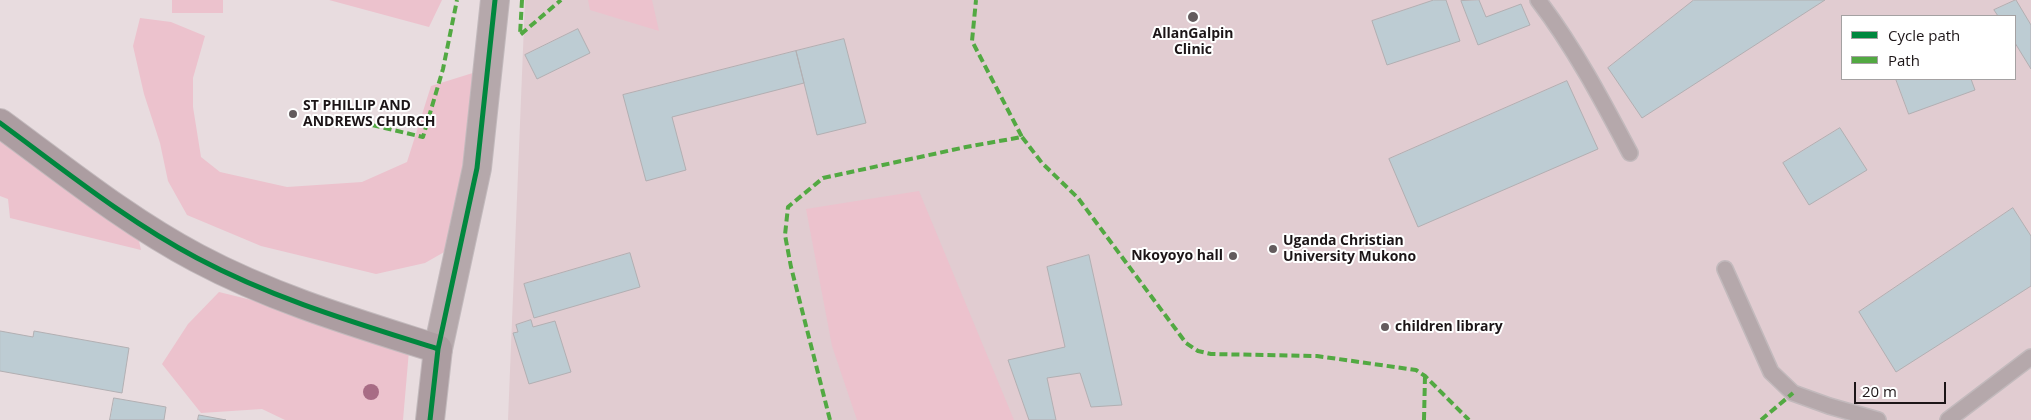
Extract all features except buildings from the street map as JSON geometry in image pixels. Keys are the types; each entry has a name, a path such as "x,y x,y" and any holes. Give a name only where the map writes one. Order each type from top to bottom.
{"street":[{"path":"430,420 438,350 477,168 495,0"},
{"path":"0,123 129,218 196,258 248,284 314,310 438,350"}],"lane":[{"path":"1538,0 1565,39 1604,103 1630,152"},
{"path":"1725,269 1771,372 1793,393 1878,420"},
{"path":"1948,420 2031,357"}],"shaded area":[{"path":"172,0 223,0 223,13 172,13"},
{"path":"329,0 442,0 429,27"},
{"name":"Uganda Christian University Mukono","path":"525,0 2031,0 2031,420 508,420"},
{"path":"588,0 652,0 659,31 590,10"},
{"path":"140,18 171,22 205,36 193,78 193,107 201,157 220,172 287,187 362,182 407,162 431,86 476,72 464,178 446,251 425,263 376,274 261,246 187,215 168,181 160,143 144,94 133,46"},
{"path":"0,128 134,219 141,250 10,218 8,199 0,196"},
{"path":"919,191 1014,420 857,420 832,346 806,209"},
{"path":"219,292 410,339 403,420 285,420 262,409 201,413 162,364 188,324"}],"marked path":[{"path":"372,125 423,137 443,69 457,0"},
{"path":"522,0 520,35 561,0"},
{"path":"830,420 791,267 785,235 788,207 823,178 966,147 1022,137 972,41 976,0"},
{"path":"1022,137 1042,163 1078,198 1186,343 1198,351 1211,354 1317,356 1416,370 1425,376 1469,420"},
{"path":"1424,420 1425,376"},
{"path":"1761,420 1793,393"}],"cycle path":[{"path":"438,349 477,168 495,0"},
{"path":"0,123 72,177 146,228 171,244 226,273 285,298 346,320 438,349 430,420"}],"place":[{"name":"AllanGalpin Clinic","path":"1193,17"},
{"name":"ST PHILLIP AND ANDREWS CHURCH","path":"293,114"},
{"name":"Uganda Christian University Mukono","path":"1273,249"},
{"name":"Nkoyoyo hall","path":"1233,256"},
{"name":"children library","path":"1385,327"}]}
